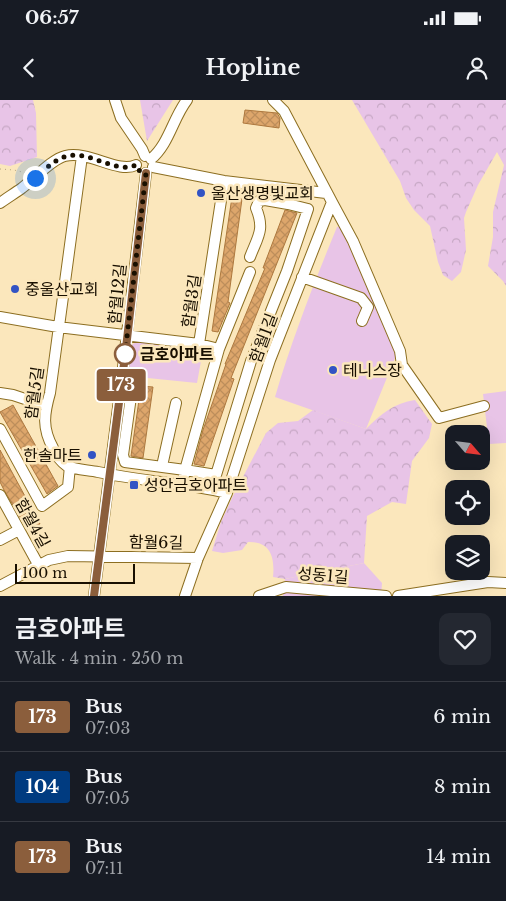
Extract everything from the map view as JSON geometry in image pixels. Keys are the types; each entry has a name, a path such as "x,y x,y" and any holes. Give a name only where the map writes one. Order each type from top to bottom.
{"street":[{"path":"115,100 121,118 142,150 148,164"},
{"path":"0,204 55,162 66,156 82,156 101,160 123,168 136,165 138,170 148,164 160,151 180,109 187,100"},
{"path":"273,100 284,110 353,241 400,351 402,365 439,418 484,406"},
{"name":"함월5길","path":"70,466 57,456 44,429 82,156"},
{"path":"148,164 224,181 291,189 329,198"},
{"name":"함월12길","path":"94,596 148,164"},
{"name":"함월3길","path":"0,317 200,344 224,181"},
{"path":"288,204 291,189"},
{"name":"함월1길","path":"186,596 198,558 227,493 270,360 302,277 329,198"},
{"path":"132,390 123,455 125,462 216,475 251,361 308,208 265,200 259,201 256,208 261,220 260,231 250,257"},
{"path":"182,485 219,349 250,272"},
{"path":"302,277 361,298 368,307 362,321"},
{"path":"200,344 219,349"},
{"path":"0,393 13,395 46,406"},
{"path":"162,466 176,403"},
{"path":"0,429 42,506 68,487 70,466 108,475 227,493"},
{"name":"함월4길","path":"0,495 39,566"},
{"path":"0,540 19,530"},
{"name":"함월6길","path":"0,586 49,560 68,556 198,558"},
{"path":"398,596 488,582 506,583"},
{"name":"성동1길","path":"259,596 286,587 386,596"}],"path":[{"path":"0,169 14,170 35,178"}],"green space":[{"path":"0,100 33,100 36,113 37,157 10,166 0,164"},
{"path":"140,100 173,100 147,141"},
{"path":"352,100 506,100 506,286 488,266 493,237 493,212 504,165 497,152 478,185 466,212 464,218 466,250 461,272 452,281 443,275 430,226 414,210 406,198 400,181"},
{"path":"342,226 397,353 366,429 275,397 296,332 320,269 337,227"},
{"path":"137,341 203,350 197,383 128,376 132,345"},
{"path":"506,391 506,443 490,444 490,425 487,425 483,394"},
{"path":"415,400 432,424 429,438 412,461 406,504 392,502 367,516 364,563 285,579 273,577 272,557 267,548 262,544 248,542 242,550 223,553 212,551 221,522 232,498 266,433 278,423 298,421 313,410 366,429 388,410 407,401"},
{"path":"364,563 382,583 381,596 283,596 285,579"}],"building":[{"path":"245,110 277,113 280,118 279,128 243,123"},
{"path":"232,197 242,199 228,302 230,303 218,332 212,331"},
{"path":"285,210 297,213 231,378 234,379 204,466 194,464 225,364 265,268 263,268"},
{"path":"141,386 153,387 143,458 131,456"},
{"path":"13,405 58,486 47,494 0,412"},
{"path":"0,450 40,524 27,529 4,490 0,482"}],"bus line":[{"name":"173","path":"94,596 108,475 126,348 146,173"}],"place":[{"name":"울산생명빛교회","path":"201,193"},
{"name":"중울산교회","path":"15,289"},
{"name":"금호아파트","path":"125,354"},
{"name":"테니스장","path":"333,370"},
{"name":"한솔마트","path":"92,455"},
{"name":"성안금호아파트","path":"134,485"}],"route":[{"path":"35,178 66,156 82,156 123,168 136,165 138,170 146,173 125,354"}]}
